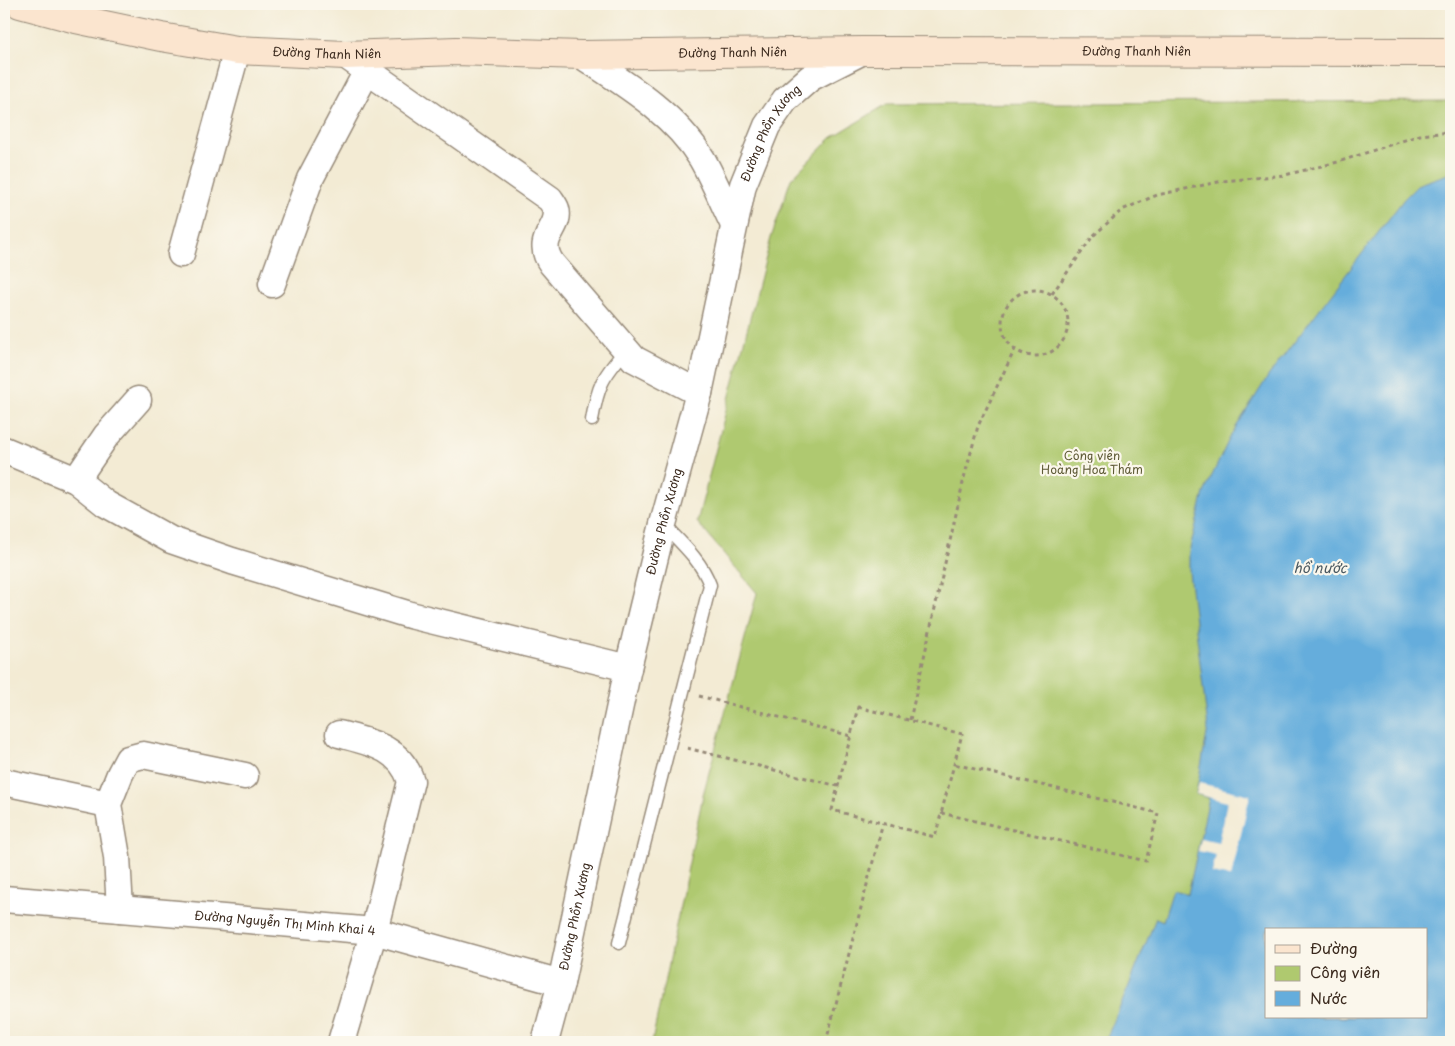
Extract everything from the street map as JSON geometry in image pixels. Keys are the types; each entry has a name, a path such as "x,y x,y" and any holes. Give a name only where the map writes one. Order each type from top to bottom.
{"street":[{"name":"Đường Thanh Niên","path":"20,4 76,19 161,37 237,50 356,63 456,51 581,55 863,52 1451,52"},
{"path":"181,254 237,50"},
{"name":"Đường Phồn Xương","path":"545,1042 561,983 628,668 663,524 699,393 743,185 767,126 785,100 810,78 863,52"},
{"path":"581,55 636,91 685,137 701,159 734,225"},
{"path":"272,284 310,179 356,63 550,199 556,209 557,216 545,244 545,255 625,351 651,369 699,393"},
{"path":"76,480 106,436 138,400"},
{"path":"4,450 76,480 106,504 171,540 232,561 410,615 628,668"},
{"path":"339,734 374,743 392,753 407,768 411,781 374,931 341,1042"},
{"path":"120,909 117,857 108,804 128,759 143,755 245,776"},
{"path":"4,782 108,804"},
{"name":"Đường Nguyễn Thị Minh Khai 4","path":"4,899 374,931 561,983"}],"lane":[{"path":"592,420 601,383 608,371 625,351"},
{"path":"619,943 710,584 706,572 696,558 663,524"}],"path":[{"path":"1052,294 1092,236 1122,210 1157,195 1223,181 1285,175 1338,162 1420,135 1451,132"},
{"path":"1042,290 1052,294 1060,301 1067,315 1067,331 1063,341 1050,351 1035,356 1025,354 1015,348 1003,330 1002,319 1005,309 1012,300 1026,292 1042,290"},
{"path":"910,720 964,478 976,435 1015,348"},
{"path":"683,692 851,736"},
{"path":"858,707 962,734 935,837 832,810 851,736 858,707"},
{"path":"670,744 838,786"},
{"path":"941,813 1146,861 1158,813 954,764"},
{"path":"826,1042 882,823"}],"green space":[{"name":"Công viên Hoàng Hoa Thám","path":"1451,101 1451,1042 652,1042 703,795 757,593 697,522 771,238 791,179 831,138 887,104"}],"water":[{"name":"hồ nước","path":"1451,173 1451,1042 1106,1042 1156,918 1163,921 1173,890 1188,894 1209,798 1196,794 1208,728 1189,572 1189,552 1204,493 1231,435 1269,375 1404,199 1419,184"}],"pier":[{"path":"1199,783 1250,795 1231,877 1212,873 1216,855 1198,851 1201,839 1218,843 1227,802 1196,794"}]}
